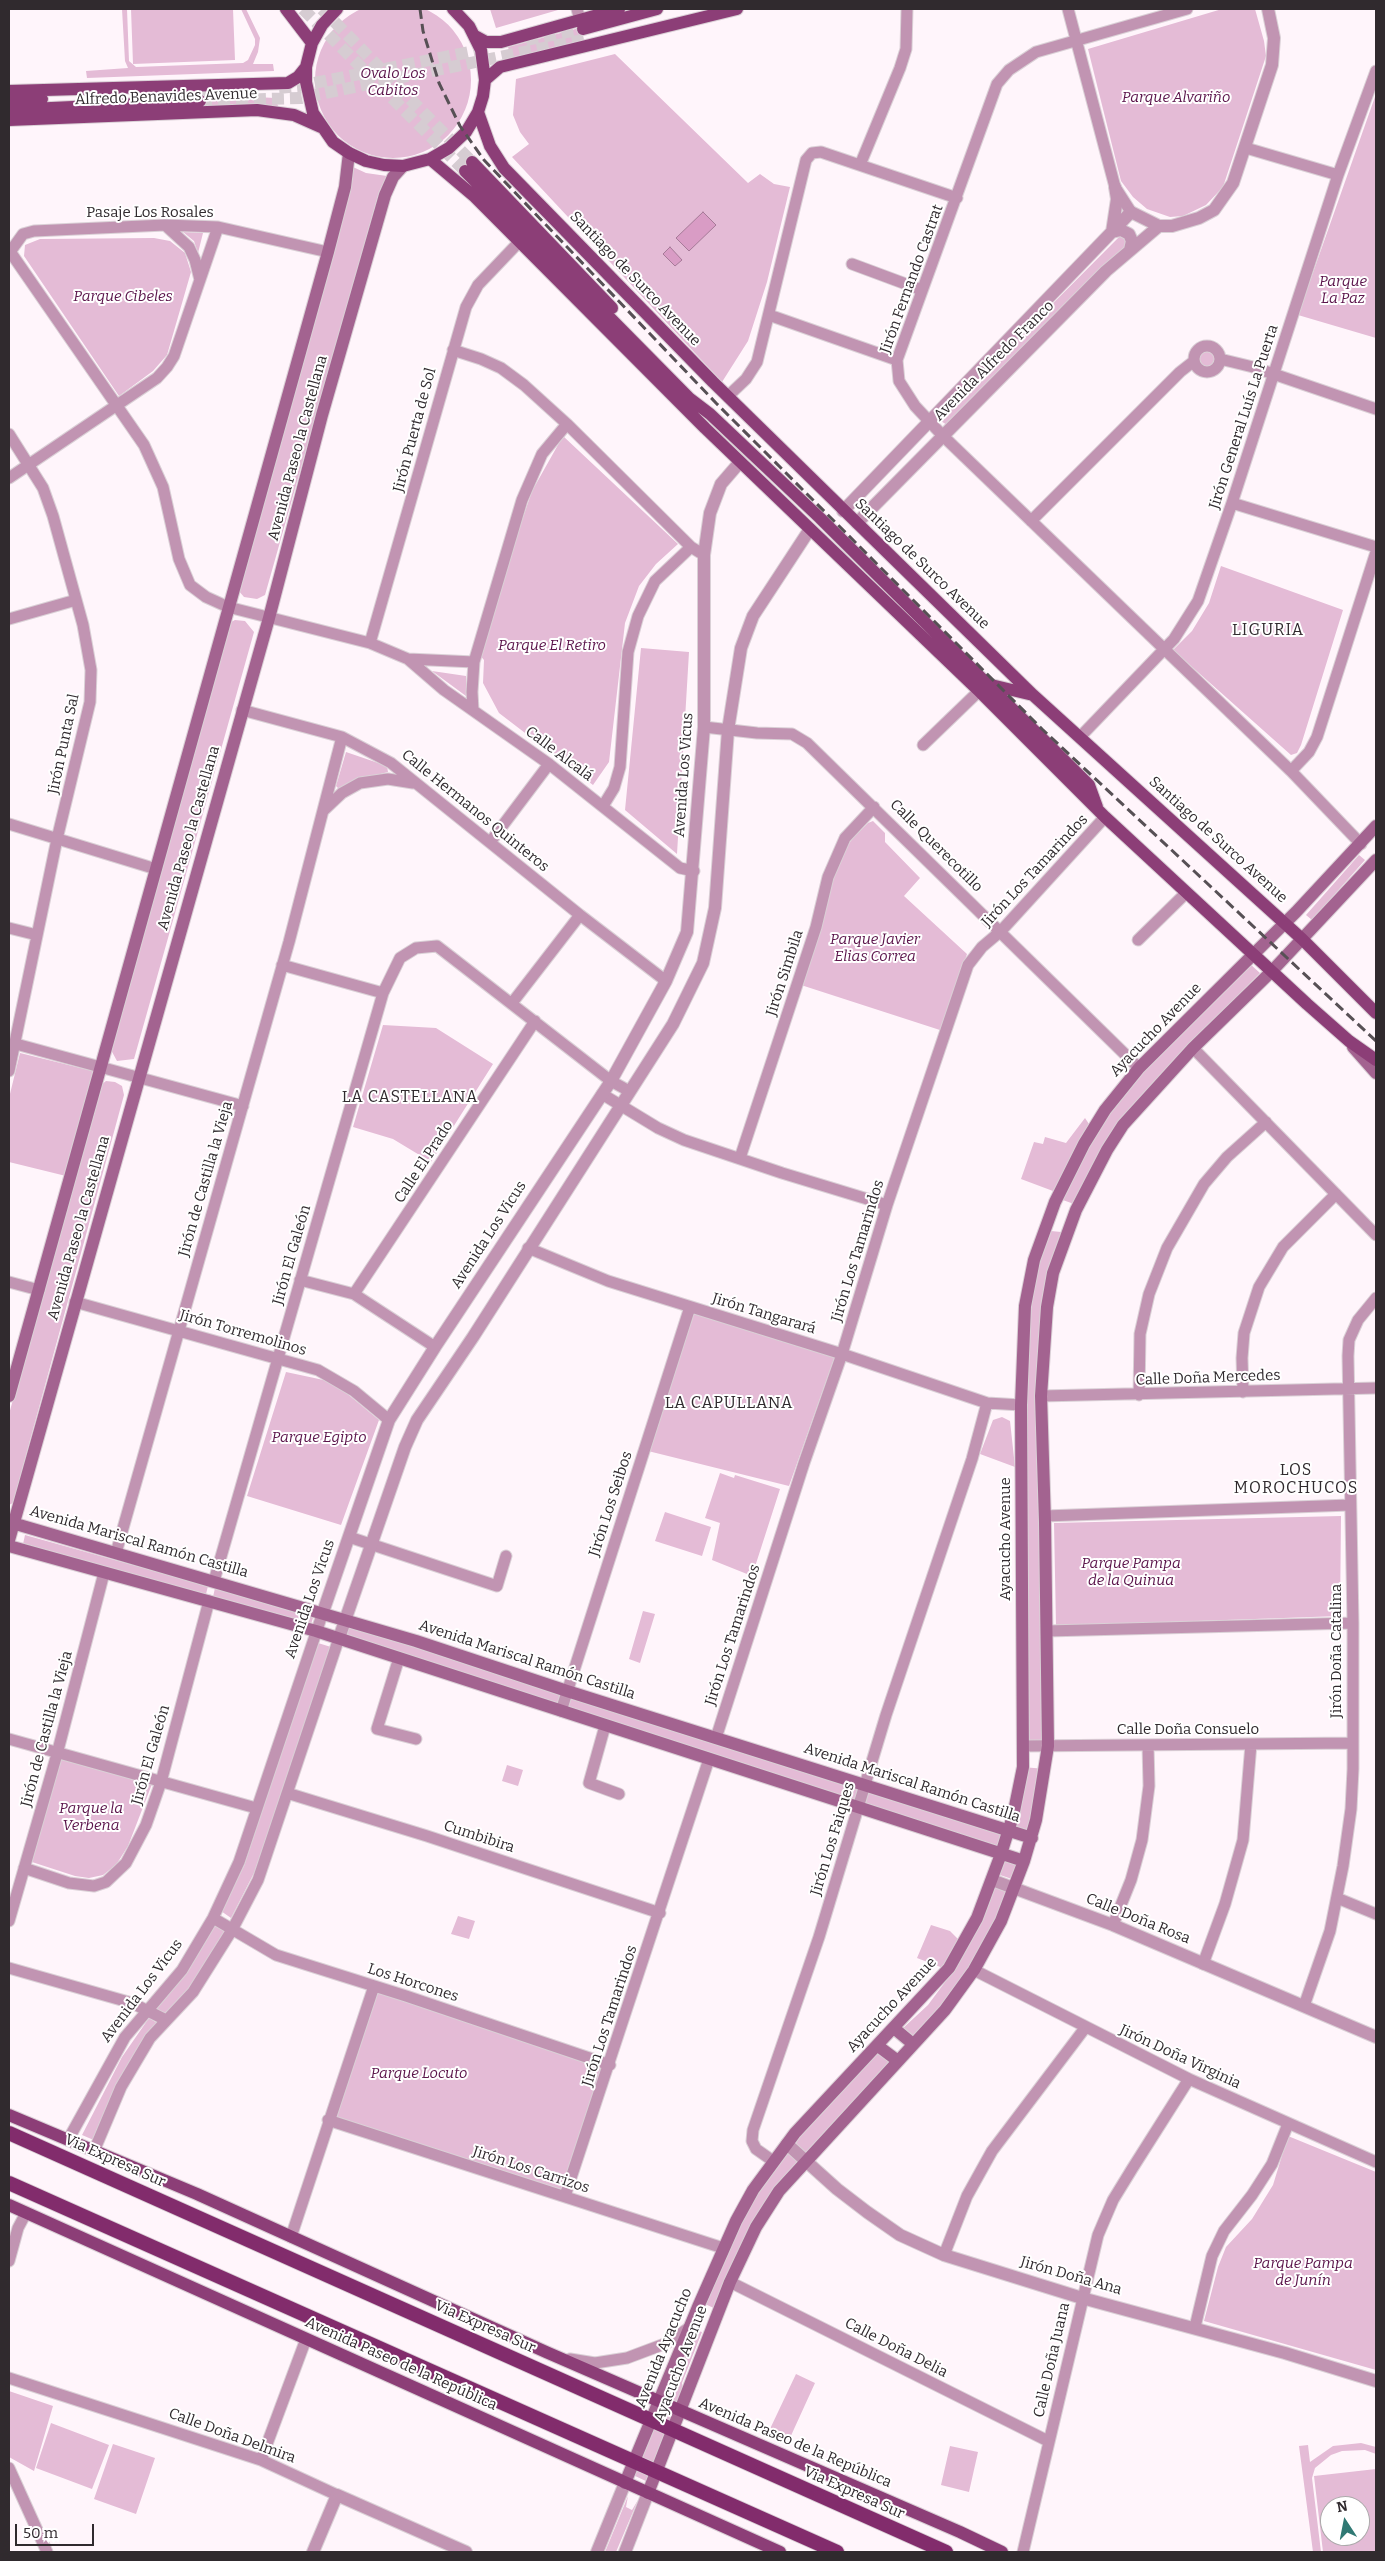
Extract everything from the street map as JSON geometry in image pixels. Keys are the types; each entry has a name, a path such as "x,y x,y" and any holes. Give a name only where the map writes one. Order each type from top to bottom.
{"highway":[{"name":"Via Expresa Sur","path":"9,2133 946,2552"},
{"path":"9,2183 836,2552"}],"main road":[{"path":"286,9 312,43"},
{"path":"337,9 322,26 312,43 306,67 308,98 321,127 334,142 349,153 375,163 403,166 430,159 450,148 466,132 478,112 485,80 484,65 475,36 459,12"},
{"path":"581,24 619,9"},
{"path":"475,36 486,42 500,42 657,9"},
{"path":"581,24 702,9"},
{"path":"485,80 500,67 737,9"},
{"name":"Alfredo Benavides Avenue","path":"9,91 288,83 298,78 306,67"},
{"name":"Alfredo Benavides Avenue","path":"9,100 199,97 9,110"},
{"name":"Alfredo Benavides Avenue","path":"9,120 257,110 294,115 321,127"},
{"name":"Santiago de Surco Avenue","path":"478,112 490,146 504,168 728,396 843,511 1034,695 1302,939 1376,1013"},
{"name":"Avenida Paseo la Castellana","path":"9,1396 346,187 349,153"},
{"path":"430,159 475,197 705,428 810,529 983,688 1034,695"},
{"name":"Avenida Paseo la Castellana","path":"9,1540 11,1522 269,618 325,405 385,195 394,177 403,166"},
{"path":"710,414 694,393 468,166 689,398 710,414 820,518 1101,813 1349,1041 1376,1060"},
{"path":"689,398 705,428"},
{"path":"1284,923 1361,844 1376,826"},
{"path":"1015,1888 1032,1838 1046,1769 1048,1746 1045,1516 1041,1396 1047,1307 1053,1273 1067,1231 1107,1150 1123,1125 1193,1048 1272,971 1376,860"},
{"name":"Ayacucho Avenue","path":"773,2161 949,1968 977,1918 1008,1831 1023,1767 1024,1746 1022,1405 1025,1306 1034,1260 1045,1224 1084,1144 1105,1110 1139,1068 1284,923"},
{"path":"1349,1041 1376,1073"},
{"path":"1055,1202 1076,1210"},
{"path":"1045,1224 1067,1231"},
{"name":"Avenida Mariscal Ramón Castilla","path":"11,1522 323,1612 1032,1838"},
{"path":"9,1546 339,1638 604,1726 1024,1861"},
{"path":"1023,1767 1046,1769"},
{"name":"Ayacucho Avenue","path":"648,2493 730,2282 767,2209 805,2161 945,2010 974,1970 1002,1921 1015,1888"},
{"path":"895,2029 913,2044"},
{"path":"878,2046 898,2061"},
{"name":"Avenida Paseo de la República","path":"9,2115 198,2194 546,2352 1002,2552"},
{"name":"Avenida Ayacucho","path":"625,2483 723,2248 753,2190 773,2161"},
{"name":"Avenida Paseo de la República","path":"9,2205 780,2552"},
{"path":"698,2307 705,2317 717,2314"},
{"path":"687,2391 687,2379 706,2332 701,2325 690,2327"}],"street":[{"path":"860,165 906,49 907,9"},
{"path":"1068,9 1115,187 1116,199 1112,232 1121,230 1129,234 1132,241 1130,250"},
{"name":"Jirón Fernando Castrat","path":"1187,9 1036,52 1021,61 997,84 988,102 957,198 922,290 898,360 897,371 902,387 942,436 1291,771 1361,844"},
{"path":"1115,187 1131,212 1159,226 1186,223 1214,210 1233,183 1272,65 1274,38 1268,9"},
{"name":"Jirón General Luís La Puerta","path":"1080,737 1186,625 1198,601 1232,504 1338,175 1376,71"},
{"path":"1246,148 1338,175"},
{"path":"728,396 746,379 757,362 806,160 812,153 821,152 957,198"},
{"name":"Avenida Alfredo Franco","path":"843,511 1131,212"},
{"path":"165,225 189,247 195,260 200,282"},
{"name":"Pasaje Los Rosales","path":"9,233 23,234 34,231 165,225 218,227 328,252"},
{"name":"Avenida Alfredo Franco","path":"856,523 1106,271 1159,226"},
{"path":"9,478 157,378 167,368 174,356 218,227"},
{"path":"23,234 10,251 116,406"},
{"name":"Jirón Puerta de Sol","path":"370,643 452,350 466,307 478,285 519,242"},
{"path":"852,264 922,290"},
{"path":"769,314 898,360"},
{"path":"1031,521 1180,372 1194,361 1196,353 1206,346 1217,351 1220,359 1217,367 1210,371 1202,370 1194,361"},
{"path":"452,350 481,359 501,368 524,385 567,424 691,547 704,554"},
{"path":"1220,359 1274,374 1376,409"},
{"name":"Calle Alcalá","path":"116,406 144,445 154,465 165,495 182,572 190,585 206,597 228,607 370,643 408,659 444,690 548,764 680,868 694,871"},
{"path":"473,710 474,662 525,491 542,454 567,424"},
{"name":"Jirón Punta Sal","path":"9,434 43,488 53,516 76,600 91,670 90,702 57,839 9,1071"},
{"name":"Avenida Los Vicus","path":"68,2140 125,2037 182,1970 213,1918 240,1862 256,1808 389,1420 611,1080 666,981 687,932 694,871 704,727 704,554 710,513 721,484 740,462"},
{"path":"872,480 885,494"},
{"path":"1232,504 1376,547"},
{"path":"94,2151 121,2087 150,2038 192,1992 232,1930 258,1880 345,1619 405,1447 417,1420 473,1337 628,1091 673,1024 703,963 715,908 728,730 741,648 753,616 810,529"},
{"path":"603,806 614,788 620,767 628,652 638,616 655,582 691,547"},
{"path":"1291,771 1309,752 1317,737 1376,552"},
{"path":"9,620 76,600"},
{"name":"Calle Alcalá","path":"408,659 474,662"},
{"path":"923,745 983,688"},
{"name":"Calle Hermanos Quinteros","path":"242,710 342,737 392,763 417,785 491,841 580,915 666,981"},
{"name":"Calle Querecotillo","path":"704,727 792,734 807,743 1000,931 1060,993 1139,1068"},
{"name":"Jirón de Castilla la Vieja","path":"116,1553 243,1106 342,737"},
{"path":"491,841 548,764"},
{"path":"322,813 342,793 360,783 388,779 417,785"},
{"name":"Jirón Simbila","path":"740,1158 816,927 828,877 845,838 874,807"},
{"name":"Jirón Los Tamarindos","path":"716,1738 804,1463 842,1354 887,1205 968,965 982,947 1000,931 1101,813"},
{"path":"9,824 156,869"},
{"path":"1138,940 1186,893"},
{"path":"580,915 512,1003 611,1080 628,1091"},
{"path":"9,928 36,935"},
{"name":"Jirón El Galeón","path":"214,1581 383,993 400,958 416,948 438,946 512,1003"},
{"path":"282,965 383,993"},
{"name":"Calle El Prado","path":"354,1294 535,1021"},
{"path":"16,1044 243,1106"},
{"path":"1193,1048 1376,1235"},
{"path":"602,1094 658,1128 684,1140 786,1175 887,1205"},
{"path":"1139,1395 1138,1352 1141,1327 1155,1276 1167,1248 1193,1201 1210,1177 1227,1157 1266,1122"},
{"path":"1243,1392 1242,1358 1244,1333 1259,1288 1283,1248 1336,1194"},
{"name":"Jirón Tangarará","path":"528,1248 608,1281 842,1354 987,1403 1022,1405"},
{"path":"300,1280 354,1294 435,1347"},
{"path":"9,1282 39,1290"},
{"name":"Jirón Doña Catalina","path":"1304,2006 1325,1948 1337,1898 1351,1809 1353,1623 1348,1389 1349,1340 1358,1320 1376,1298"},
{"name":"Jirón Torremolinos","path":"75,1302 318,1370 338,1380 389,1420"},
{"name":"Jirón Los Seibos","path":"561,1711 690,1307"},
{"name":"Calle Doña Mercedes","path":"1041,1396 1376,1388"},
{"name":"Jirón Los Faiques","path":"773,2161 756,2149 752,2142 752,2130 819,1937 886,1715 972,1459 987,1403"},
{"path":"1045,1516 1350,1505"},
{"path":"349,1537 497,1586 506,1556"},
{"name":"Jirón de Castilla la Vieja","path":"9,1921 57,1754 104,1573"},
{"name":"Jirón El Galeón","path":"24,1868 81,1886 94,1886 106,1882 117,1874 135,1850 161,1782 209,1601"},
{"path":"1047,1631 1353,1623"},
{"path":"399,1658 377,1729 416,1739"},
{"path":"604,1726 589,1783 619,1794"},
{"path":"9,1738 57,1754 256,1808"},
{"name":"Calle Doña Consuelo","path":"1024,1746 1353,1743"},
{"path":"1113,1925 1131,1880 1142,1840 1149,1786 1148,1744"},
{"path":"1203,1964 1225,1904 1243,1840 1251,1744"},
{"name":"Jirón Los Tamarindos","path":"565,2196 610,2065 709,1759"},
{"name":"Cumbibira","path":"287,1793 427,1836 660,1913"},
{"name":"Calle Doña Rosa","path":"992,1880 1113,1925 1376,2037"},
{"path":"1337,1898 1376,1914"},
{"name":"Los Horcones","path":"213,1918 276,1955 610,2065"},
{"path":"9,1968 132,2003 166,2020"},
{"name":"Jirón Doña Virginia","path":"974,1970 1085,2028 1189,2079 1376,2162"},
{"path":"291,2237 328,2120 374,1986"},
{"path":"944,2254 961,2209 992,2151 1085,2028"},
{"name":"Calle Doña Juana","path":"1023,2552 1098,2235 1113,2200 1189,2079"},
{"name":"Jirón Los Carrizos","path":"328,2120 723,2248"},
{"path":"1195,2327 1200,2300 1214,2251 1224,2231 1263,2179 1288,2124"},
{"name":"Jirón Doña Ana","path":"787,2144 867,2212 900,2235 944,2254 1082,2298 1195,2327 1376,2381"},
{"path":"9,2257 18,2228 26,2213"},
{"name":"Calle Doña Delia","path":"730,2282 1048,2441"},
{"name":"Avenida Paseo de la República","path":"546,2352 579,2362 611,2362 651,2350 690,2327"},
{"path":"261,2460 306,2339"},
{"name":"Calle Doña Delmira","path":"9,2378 261,2460 466,2552"},
{"path":"9,2468 47,2552"},
{"name":"Avenida Ayacucho","path":"597,2552 625,2483"},
{"name":"Ayacucho Avenue","path":"625,2552 648,2493"},
{"path":"313,2552 337,2495"}],"green space":[{"name":"Ovalo Los Cabitos","path":"393,2 423,8 436,15 448,25 458,37 465,50 471,80 465,110 458,123 448,135 436,145 423,152 393,158 363,152 350,145 338,135 328,123 321,110 315,80 321,50 328,37 338,25 350,15 363,8"},
{"path":"122,9 127,9 129,61 136,67 243,63 248,60 255,45 255,39 241,9 246,9 260,38 258,52 253,64 273,64 274,71 87,78 86,71 128,68 125,61"},
{"path":"131,9 233,9 235,60 133,64"},
{"path":"490,9 557,9 558,10 496,28"},
{"name":"Parque Alvariño","path":"1222,9 1255,9 1266,56 1223,187 1206,205 1183,216 1170,217 1147,209 1133,197 1121,181 1088,49"},
{"path":"579,28 583,42 512,61 508,47"},
{"path":"615,54 748,183 760,174 774,184 790,187 767,282 748,341 722,382 512,157 529,144 520,132 513,115 516,79"},
{"path":"204,90 255,90 256,97 275,98 278,106 205,109"},
{"name":"Parque La Paz","path":"1376,94 1376,338 1298,315"},
{"path":"353,167 366,173 387,176 379,192 265,595 257,599 244,597 238,590 352,183"},
{"path":"183,232 203,233 198,253 194,241"},
{"path":"1121,235 1126,236 1127,248 947,425 938,419"},
{"name":"Parque Cibeles","path":"154,238 170,241 185,253 191,272 167,355 153,371 119,396 24,256 25,245 40,239"},
{"path":"1207,351 1213,353 1215,359 1213,365 1207,367 1201,365 1199,359 1201,353"},
{"name":"Parque El Retiro","path":"563,436 678,544 656,564 639,586 625,623 609,762 593,785 499,713 483,683 484,660 477,652 532,491"},
{"path":"1221,566 1343,610 1297,753 1291,755 1173,650 1192,631 1209,603"},
{"path":"235,620 245,621 254,632 134,1059 117,1061 111,1050 229,623"},
{"path":"641,648 689,652 677,854 625,810"},
{"path":"432,671 466,676 466,696"},
{"path":"346,752 387,766 388,772 350,782 339,789 336,786"},
{"name":"Parque Javier Elias Correa","path":"873,821 885,833 885,842 920,878 904,896 967,954 943,1031 801,985 830,885 842,855 852,839 868,823"},
{"path":"1359,855 1365,860 1312,920 1306,915"},
{"path":"1250,964 1260,973 1151,1085 1074,1204 1060,1199 1109,1111 1143,1071"},
{"path":"383,1025 436,1028 493,1064 431,1162 393,1139 353,1127"},
{"path":"20,1053 93,1071 66,1176 9,1162 9,1098"},
{"path":"106,1081 115,1082 122,1086 124,1095 13,1503 9,1505 9,1414 101,1085"},
{"path":"1085,1118 1089,1124 1053,1191 1021,1179 1034,1142 1043,1144 1045,1137 1066,1143"},
{"path":"1051,1231 1061,1232 1045,1306 1047,1744 1028,1742 1025,1401 1028,1315 1040,1254"},
{"path":"692,1312 835,1356 789,1486 648,1451"},
{"name":"Parque Egipto","path":"286,1372 333,1382 379,1420 341,1525 247,1496"},
{"path":"1002,1417 1010,1421 1015,1467 980,1454 993,1420"},
{"path":"720,1473 734,1478 735,1475 780,1489 752,1576 712,1560 720,1523 705,1518"},
{"path":"665,1512 711,1527 702,1556 655,1541"},
{"name":"Parque Pampa de la Quinua","path":"1341,1516 1340,1616 1056,1626 1054,1523"},
{"path":"25,1535 208,1586 206,1594 23,1544"},
{"path":"215,1588 314,1615 311,1624 213,1597"},
{"path":"643,1611 655,1614 640,1663 629,1659"},
{"path":"349,1624 562,1692 557,1706 344,1637"},
{"path":"318,1643 331,1647 254,1873 231,1918 221,1911 244,1866"},
{"path":"569,1695 862,1787 857,1804 564,1709"},
{"name":"Parque la Verbena","path":"59,1759 152,1784 128,1846 116,1865 103,1875 89,1878 75,1876 32,1862"},
{"path":"507,1765 523,1770 518,1786 502,1781"},
{"path":"1022,1767 1046,1769 1031,1838 1007,1831"},
{"path":"867,1789 1005,1832 999,1850 862,1807"},
{"path":"1005,1861 1017,1865 1012,1879 1000,1875"},
{"path":"994,1886 1010,1891 971,1969 914,2041 901,2030 928,2005 951,1974"},
{"path":"458,1916 475,1921 469,1939 451,1934"},
{"path":"213,1923 226,1933 191,1990 166,2017 153,2010"},
{"path":"931,1925 950,1931 959,1940 943,1968 917,1958"},
{"name":"Parque Locuto","path":"377,1990 603,2067 563,2192 334,2117"},
{"path":"149,2018 157,2023 96,2141 82,2135 122,2057"},
{"path":"877,2048 894,2062 807,2153 801,2154 796,2145 797,2139"},
{"name":"Parque Pampa de Junín","path":"1288,2136 1376,2172 1376,2370 1204,2321 1218,2267 1226,2247 1252,2219 1273,2185"},
{"path":"791,2146 792,2157 796,2160 801,2160 777,2186 716,2309 705,2304 742,2219 769,2175"},
{"path":"694,2330 702,2332 682,2383 683,2391 648,2482 633,2475"},
{"path":"796,2374 815,2383 789,2440 769,2431"},
{"path":"9,2391 53,2406 34,2471 9,2457"},
{"path":"51,2423 109,2445 92,2489 36,2468"},
{"path":"1361,2443 1376,2447 1376,2454 1365,2450 1342,2451 1331,2455 1315,2468 1312,2478 1321,2552 1313,2552 1299,2446 1308,2445 1310,2462 1333,2446"},
{"path":"113,2444 155,2458 136,2514 94,2499"},
{"path":"950,2446 978,2452 969,2492 941,2485"},
{"path":"1376,2469 1376,2552 1323,2552 1322,2546 1370,2546 1370,2496 1320,2496 1320,2527 1314,2476"},
{"path":"628,2496 626,2507 632,2510 638,2500 616,2552 605,2552"}],"shaded area":[{"path":"703,212 716,225 689,251 676,238"},
{"path":"670,247 682,260 675,266 663,254"}],"tunnel":[{"path":"303,9 465,171"},
{"path":"322,9 472,162"},
{"path":"526,40 583,29"},
{"path":"200,101 301,98 587,39"},
{"path":"279,88 299,86 490,48"},
{"path":"197,92 219,91"}],"railway":[{"path":"420,9 423,31 439,83 460,126 484,160 716,403 1042,729 1376,1041"}],"district":[{"name":"LIGURIA","path":"1268,631"},
{"name":"LA CASTELLANA","path":"410,1098"},
{"name":"LA CAPULLANA","path":"729,1404"},
{"name":"LOS MOROCHUCOS","path":"1296,1480"}]}
